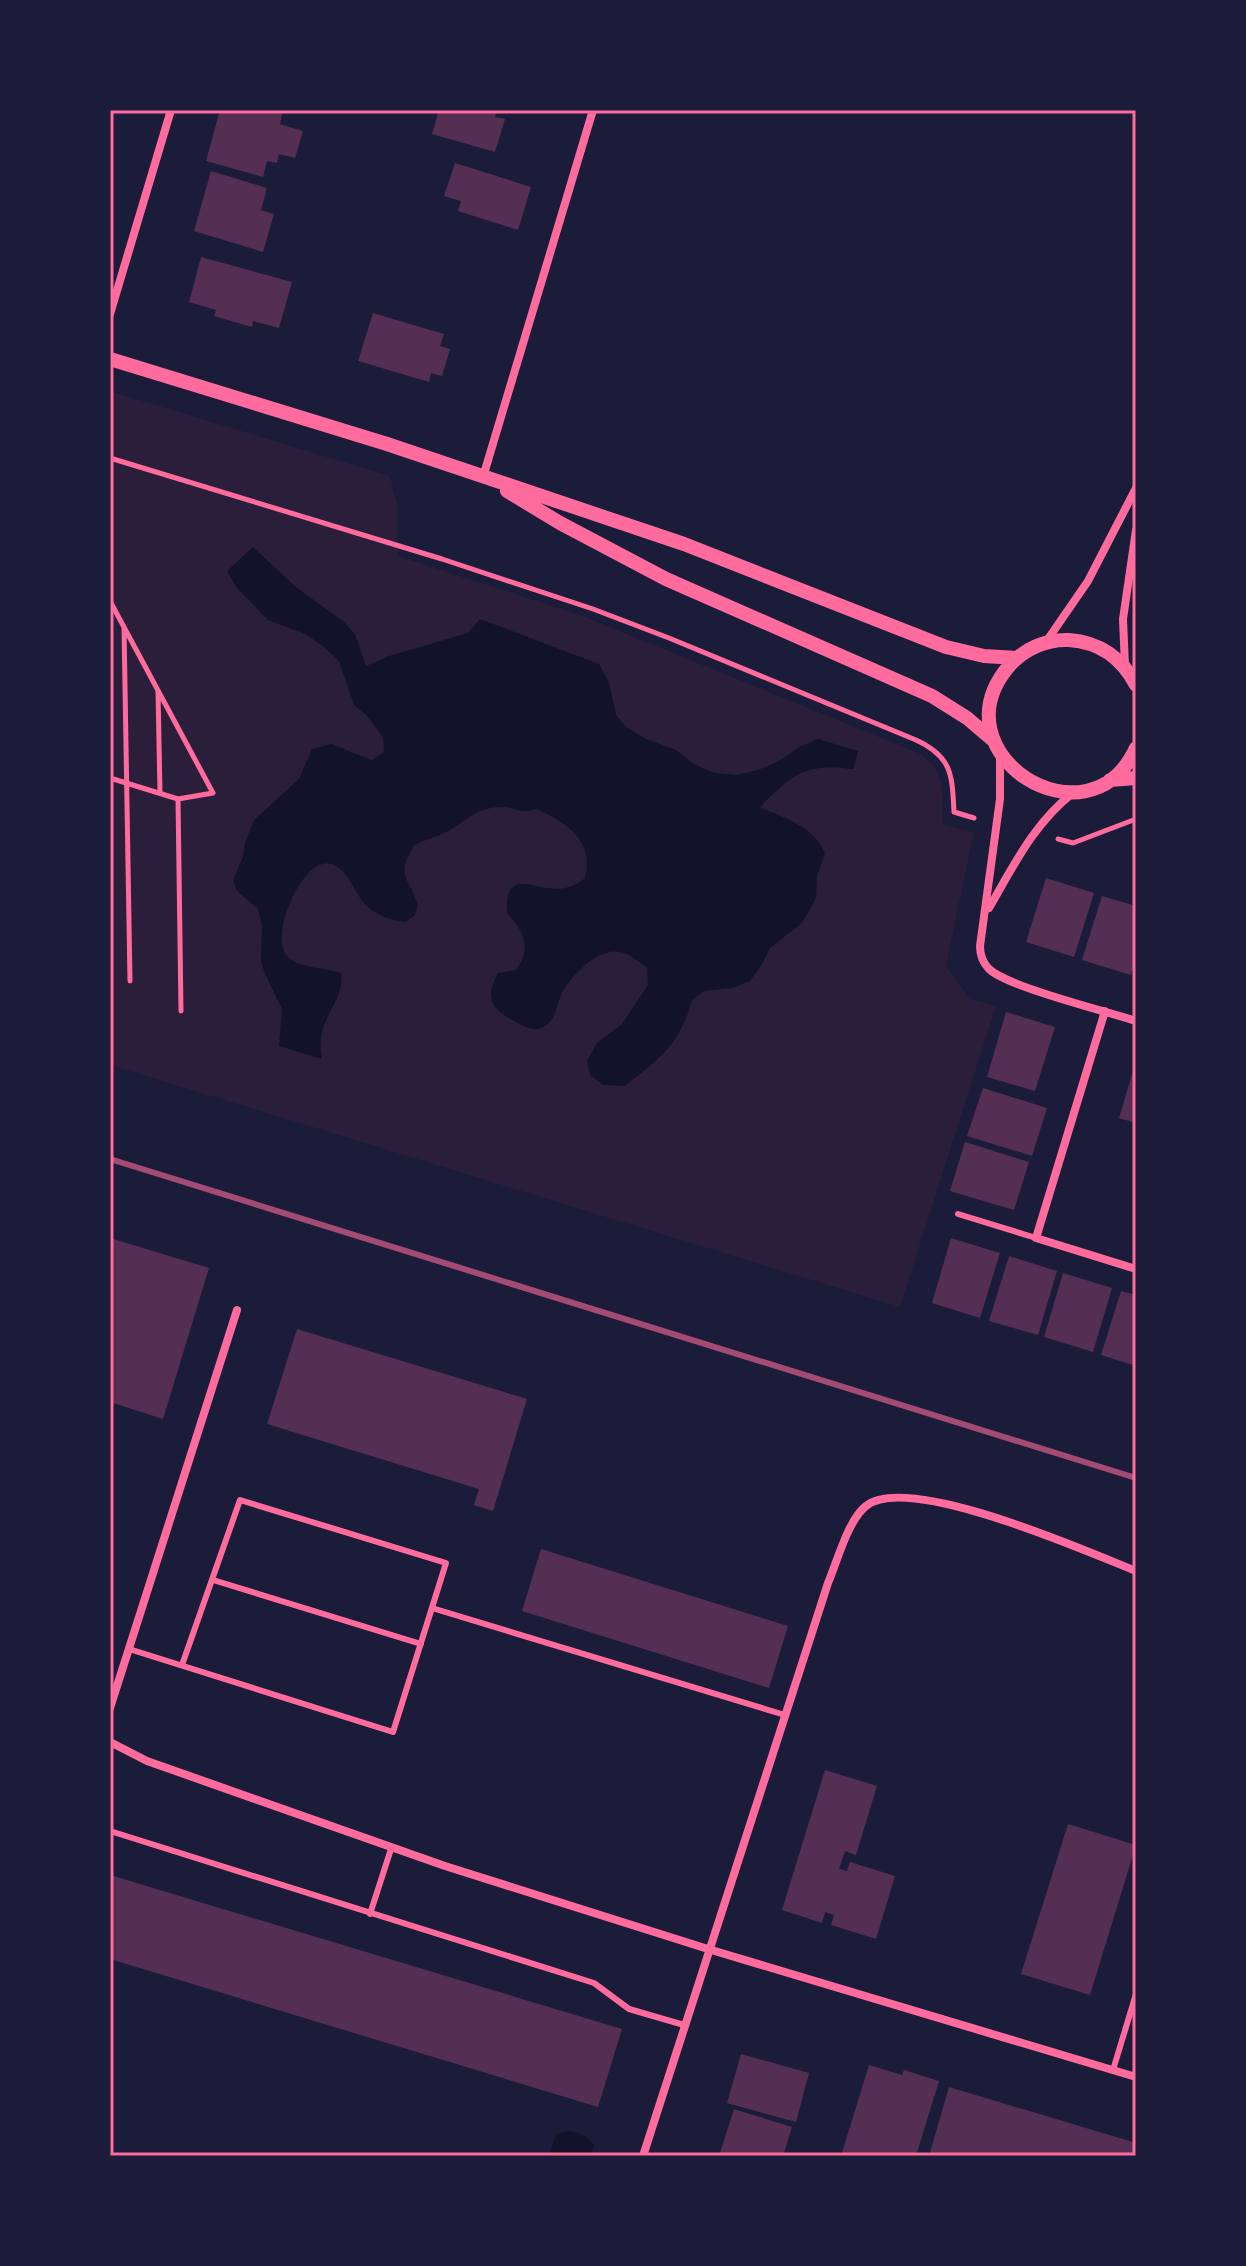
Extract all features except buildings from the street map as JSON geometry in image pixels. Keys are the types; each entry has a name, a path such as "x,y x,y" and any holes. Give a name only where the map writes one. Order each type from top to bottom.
{"street":[{"path":"110,314 171,110"},
{"path":"483,477 593,110"},
{"path":"110,359 399,447 732,562 946,647 984,656 1017,658"},
{"path":"483,477 560,523 666,579 932,696 967,718 997,746 1008,764 1030,783 1044,789 1074,792"},
{"path":"1046,642 1088,581 1136,488"},
{"path":"1125,667 1123,619 1136,530"},
{"path":"1136,685 1125,667 1112,655 1089,644 1063,640 1046,642 1017,658 998,682 990,710 997,746 1000,799 980,946 983,961 995,974 1136,1021"},
{"path":"1110,780 1123,768 1136,748"},
{"path":"986,913 1033,832 1056,806 1074,792 1110,780 1136,778"},
{"path":"1105,1011 1036,1238 1136,1269"},
{"path":"110,1708 237,1310"},
{"path":"643,2156 828,1583 854,1521 866,1506 879,1499 908,1497 959,1506 1136,1571"},
{"path":"110,1742 147,1761 391,1849 708,1949 1136,2077"}],"lane":[{"path":"958,1214 1036,1238"},
{"path":"129,1649 393,1732 446,1563 240,1500 182,1665"},
{"path":"213,1580 421,1644"},
{"path":"432,1608 785,1715"},
{"path":"110,1831 594,1983 629,2009 684,2025"},
{"path":"370,1914 391,1849"},
{"path":"1113,2070 1136,1994"}],"path":[{"path":"110,458 455,563 578,604 669,638 916,740 932,749 949,766 954,812 975,818"},
{"path":"110,601 213,793 178,799 110,778"},
{"path":"124,627 130,981"},
{"path":"158,690 160,794"},
{"path":"178,799 181,1011"},
{"path":"1048,836 1073,843 1136,819"}],"shaded area":[{"path":"110,391 390,476 397,504 398,556 580,615 921,754 929,762 941,786 943,825 974,832 946,966 970,999 996,1006 900,1307 110,1065"},
{"path":"253,547 297,588 343,621 355,634 366,666 389,656 468,633 480,619 599,664 609,682 616,715 626,727 646,739 676,750 694,764 714,773 737,775 758,770 818,739 858,751 853,769 822,768 800,773 760,807 806,829 825,853 817,876 816,898 802,923 770,948 750,981 733,988 704,991 692,1000 675,1040 649,1067 625,1086 603,1085 590,1075 587,1061 597,1043 622,1024 648,985 647,968 620,952 594,958 566,986 551,1020 538,1029 523,1026 496,1008 491,996 498,973 516,970 525,947 522,933 507,913 510,891 521,884 556,889 575,885 585,878 587,865 582,843 559,821 537,809 492,808 414,845 405,871 418,905 415,915 406,922 371,910 348,877 336,866 328,863 319,865 302,881 284,922 283,948 288,957 299,964 341,973 341,983 322,1032 322,1059 279,1046 282,1009 261,961 262,925 258,909 237,891 233,880 243,857 245,843 254,820 299,779 312,749 331,744 372,760 384,752 383,737 354,705 339,661 307,635 268,620 237,588 227,571"},
{"path":"568,2131 582,2135 594,2145 591,2156 549,2156 556,2134"}],"railway":[{"path":"110,1159 1136,1478"}]}
